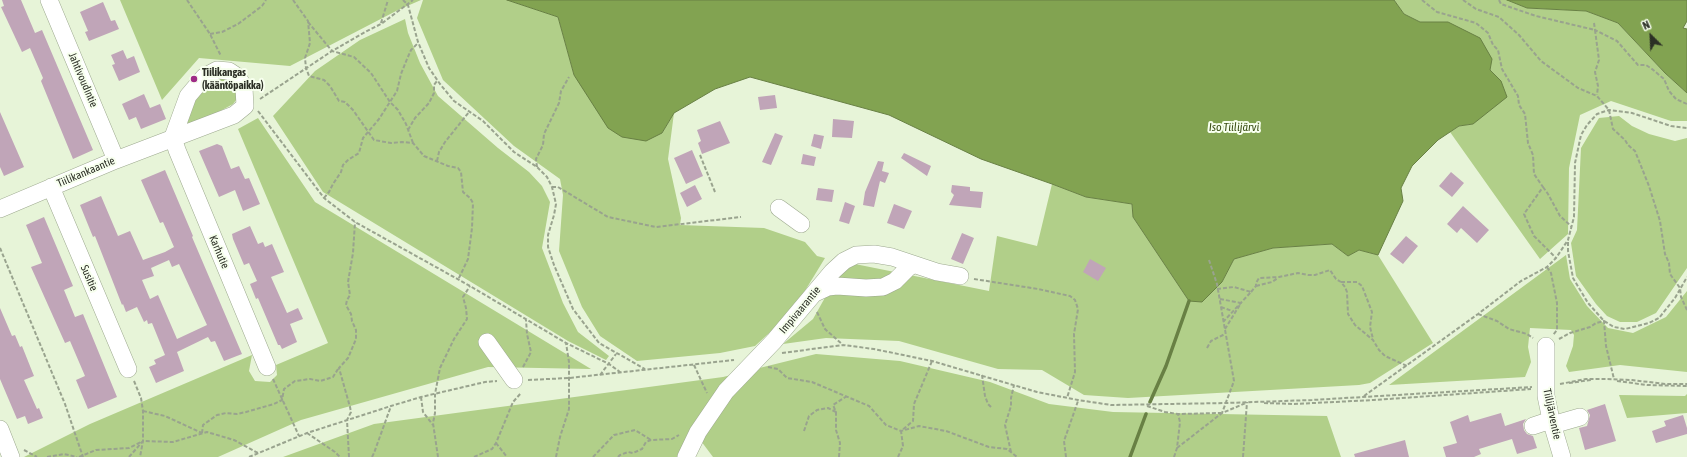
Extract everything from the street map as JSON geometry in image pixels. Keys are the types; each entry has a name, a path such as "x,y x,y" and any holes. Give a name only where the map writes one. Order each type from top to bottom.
{"street":[{"name":"Jahtivoudintie","path":"49,0 116,160"},
{"path":"173,137 188,96 204,77 217,70 229,71 238,77 244,88 249,105"},
{"name":"Tiilikankaantie","path":"0,209 173,137 234,115 249,105"},
{"name":"Karhutie","path":"173,137 177,150 268,367"},
{"name":"Susitie","path":"51,187 128,369"},
{"path":"779,208 801,224"},
{"name":"Impivaarantie","path":"686,457 698,432 726,391 759,358 844,261 856,255 874,254 892,257 937,272 960,276"},
{"path":"812,296 828,287 883,287 895,281 913,265"},
{"path":"486,342 523,380"},
{"name":"Tiilijärventie","path":"1546,346 1545,387 1552,422 1562,457"},
{"path":"1533,426 1580,417"},
{"path":"0,430 12,457"}],"path":[{"path":"187,0 210,34 229,71"},
{"path":"210,34 222,32 238,24 262,6 266,0"},
{"path":"293,0 332,51 354,57 371,73 390,102 398,110 413,143 424,156 460,170 463,192 473,203 472,228 468,259 458,280"},
{"path":"381,24 388,0"},
{"path":"403,0 408,5"},
{"path":"408,0 418,42 429,68 438,81 454,101 482,121 514,152 537,167 547,177 552,187 556,204 548,234 548,247 573,309 599,343 646,370"},
{"path":"413,0 381,24 332,51 280,87 249,105 268,126 324,198 355,222 470,286 566,344 609,364 621,372"},
{"path":"1422,0 1437,12 1476,24 1488,33 1493,45 1498,50 1502,69 1518,96 1519,106 1525,114 1528,144 1533,155 1534,174 1548,194 1560,216 1572,228"},
{"path":"1462,0 1476,9 1498,17 1519,36 1541,61 1578,88 1597,96 1609,110 1614,129 1635,151 1660,222 1670,274 1680,288 1681,298 1687,310"},
{"path":"1499,0 1501,4 1536,16 1595,30 1609,36 1617,41 1638,64 1646,65 1664,79 1669,91 1676,99 1687,104"},
{"path":"308,21 310,43 305,58 309,76 324,80 335,91 339,101 345,102 353,110 368,133 377,142 413,143"},
{"path":"1594,22 1599,60 1595,72 1598,86 1597,96"},
{"path":"324,198 341,172 343,165 359,153 364,138 390,102 399,87 401,74 411,50 418,42"},
{"path":"537,167 536,159 543,145 544,134 559,103 561,90 569,77"},
{"path":"408,130 415,118 429,103 434,93 434,85 438,81"},
{"path":"1363,397 1521,281 1547,267 1556,258 1568,240 1572,228 1574,217 1575,164 1581,135 1586,125 1597,114 1609,110 1632,113 1671,126 1687,128"},
{"path":"437,161 439,152 445,142 469,112"},
{"path":"700,155 715,192"},
{"path":"552,187 558,187 608,217 656,227 741,217"},
{"path":"1543,187 1524,214 1534,236 1556,258"},
{"path":"282,400 284,389 295,380 310,379 320,381 333,377 348,358 356,340 356,330 351,314 346,305 350,295 348,282 353,253 355,222"},
{"path":"1568,240 1568,250 1573,278 1588,303 1604,321 1614,327 1626,329 1649,323 1658,318 1668,308 1687,277"},
{"path":"0,248 65,404 83,456"},
{"path":"1209,260 1221,307 1234,381 1222,413"},
{"path":"1546,346 1557,330 1558,322 1556,293 1551,273 1547,267"},
{"path":"1223,322 1256,286 1259,278 1279,277 1298,273 1315,275 1330,270 1336,279 1341,282 1347,292 1348,314 1355,325 1373,340"},
{"path":"960,276 1038,289 1070,296 1075,300 1078,308 1074,334 1075,372 1067,398"},
{"path":"1256,286 1272,282 1279,277"},
{"path":"1341,282 1357,282 1362,286 1372,312 1370,327 1373,340 1379,350 1386,356 1407,366"},
{"path":"438,457 434,426 436,413 435,394 440,368 454,339 467,319 463,297 470,286"},
{"path":"1217,289 1234,287 1251,292"},
{"path":"812,296 825,330 843,345"},
{"path":"1219,299 1241,303"},
{"path":"1225,330 1241,303"},
{"path":"1221,307 1232,312"},
{"path":"1478,314 1497,321 1509,329 1527,334 1546,346"},
{"path":"474,457 492,449 496,443 523,380 531,352 526,320"},
{"path":"1546,346 1570,334 1590,328 1596,323 1604,321"},
{"path":"1604,321 1606,346 1614,379"},
{"path":"1207,348 1211,341 1225,334"},
{"path":"556,457 560,436 569,409 569,362 566,344"},
{"path":"759,358 824,346 843,345 874,349 932,361 1037,392 1078,400 1111,404 1145,405 1226,403 1545,387"},
{"path":"616,354 600,375 737,360"},
{"path":"902,431 913,421 914,404 932,361"},
{"path":"694,365 706,388 711,412"},
{"path":"268,367 299,436"},
{"path":"339,368 350,407 347,420 349,457"},
{"path":"128,369 138,388 143,411 140,457"},
{"path":"782,373 786,378 812,382 870,406 886,425 902,431 919,426 946,431 989,447 1007,449 1017,457"},
{"path":"982,375 985,396 988,404 992,408"},
{"path":"1177,448 1222,413 1247,402 1294,404 1523,390 1586,379 1614,379 1687,385"},
{"path":"1606,379 1647,385 1687,385"},
{"path":"1011,452 1005,425 1011,406 1014,385"},
{"path":"249,457 307,433 391,406 435,394"},
{"path":"839,457 840,443 836,430 836,412 833,405 847,396"},
{"path":"421,397 424,412 434,426"},
{"path":"202,434 203,425 217,415 246,412 274,404 282,400"},
{"path":"1066,457 1064,440 1078,400"},
{"path":"1243,457 1247,402"},
{"path":"1145,405 1165,412 1178,414 1222,413"},
{"path":"372,457 391,406"},
{"path":"804,431 809,416 817,410 828,408 836,412"},
{"path":"143,411 165,416 202,434"},
{"path":"1174,457 1177,448 1180,422 1178,414"},
{"path":"593,457 614,435 635,430 651,440"},
{"path":"898,457 903,446 902,431"},
{"path":"47,457 64,454 78,457 96,450 129,448 142,441 173,442 207,432 234,440 258,453"},
{"path":"618,457 620,455 642,449 646,442 651,440 672,439 684,434 698,432"},
{"path":"307,433 337,453 340,457"},
{"path":"129,457 142,441"},
{"path":"496,443 508,457"}],"shaded area":[{"path":"120,0 421,0 398,10 290,66 199,58 162,100"},
{"path":"423,0 507,0 558,17 574,75 662,133 674,113 668,159 681,218 680,225 764,228 805,242 817,256 825,258 792,312 755,346 720,353 637,361 600,336 582,307 559,251 563,195 560,179 514,146 443,80 417,18"},
{"path":"1394,0 1507,0 1527,8 1586,11 1618,23 1665,73 1687,93 1687,121 1671,121 1611,101 1580,115 1569,168 1568,234 1540,259 1450,132 1459,126 1473,124 1501,81 1448,22 1420,22 1404,14"},
{"path":"405,19 408,33 420,63 438,96 498,148 529,172 542,186 550,202 542,248 563,303 578,332 609,356 606,360 568,341 323,192 273,116 315,71 360,40"},
{"path":"213,78 234,80 240,95 233,104 213,115 183,128 188,108"},
{"path":"1619,116 1632,126 1649,134 1675,141 1687,138 1687,268 1656,313 1637,322 1620,322 1607,316 1596,304 1576,276 1571,243 1577,230 1581,148 1599,118"},
{"path":"258,118 315,202 591,369 488,367 301,420 218,457 24,457 90,424 252,355 249,371 255,381 270,382 277,375 276,365 328,343 238,129"},
{"path":"1052,184 1086,197 1132,204 1133,217 1189,301 1222,282 1234,259 1273,248 1332,244 1348,256 1359,250 1378,255 1433,343 1370,383 1359,385 1128,398 1084,395 1042,370 998,369 899,341 826,338 783,344 813,319 845,262 989,291 997,236 1037,246"},
{"path":"1566,255 1570,279 1587,306 1608,328 1633,333 1666,317 1687,291 1687,372 1620,365 1569,372 1566,366 1573,346 1574,335 1571,330 1530,328 1528,347 1531,362 1525,377 1389,385"},
{"path":"816,354 900,361 990,382 1049,404 1113,412 1327,416 1341,457 713,457 701,441 683,457 283,457 374,424 723,377"},
{"path":"1687,394 1687,413 1627,418 1619,395 1685,396"}],"water":[{"name":"Iso Tiilijärvi","path":"507,0 1394,0 1404,14 1420,22 1448,22 1480,38 1492,59 1490,70 1501,81 1507,97 1473,124 1459,126 1438,140 1412,166 1401,188 1403,201 1378,255 1359,250 1348,256 1332,244 1273,248 1234,259 1222,282 1202,302 1189,301 1133,217 1132,204 1086,197 981,159 889,115 750,77 715,89 674,113 662,133 646,141 622,137 608,128 574,75 558,17"},
{"path":"1507,0 1687,0 1687,21 1683,28 1687,29 1687,93 1665,73 1618,23 1586,11 1527,8"}],"building":[{"path":"2,0 21,0 35,33 42,30 93,150 73,159 41,81 43,78 30,48 22,52 1,7 4,6"},
{"path":"103,2 111,21 115,20 119,29 89,41 85,32 88,31 80,12"},
{"path":"123,50 127,59 134,56 140,72 119,81 112,65 115,64 111,55"},
{"path":"144,94 150,108 160,104 166,119 141,129 136,117 129,120 122,104"},
{"path":"775,95 777,108 760,110 758,97"},
{"path":"0,112 24,167 4,176 0,167"},
{"path":"833,119 854,121 852,138 832,137"},
{"path":"720,121 730,143 702,154 698,143 701,141 697,130"},
{"path":"775,133 783,136 771,165 762,162"},
{"path":"814,134 824,136 821,149 811,146"},
{"path":"217,144 222,146 231,169 239,166 245,179 249,178 260,204 243,211 235,190 219,197 199,151"},
{"path":"692,150 703,176 686,184 674,158"},
{"path":"904,153 931,166 927,176 901,158"},
{"path":"803,154 816,157 814,166 801,164"},
{"path":"878,161 884,162 882,171 889,173 885,183 880,181 874,207 863,205 865,192"},
{"path":"165,170 242,354 224,361 215,341 211,342 208,337 177,352 184,371 156,383 149,367 156,364 154,360 165,355 152,323 148,324 147,320 144,322 137,307 126,312 95,236 93,237 80,205 101,196 118,236 130,231 143,260 165,252 174,247 163,222 160,223 141,180","holes":["169,260 172,267 179,264 207,325 177,339 158,295 150,299 142,280 154,276 151,268"]},
{"path":"1451,172 1464,183 1452,197 1439,186"},
{"path":"695,185 702,199 687,207 680,193"},
{"path":"952,185 970,187 970,191 983,192 981,208 949,205 954,195 951,192"},
{"path":"818,188 834,190 832,202 816,200"},
{"path":"845,202 855,206 849,224 839,221"},
{"path":"894,204 912,211 904,229 887,223"},
{"path":"1463,206 1489,230 1477,243 1461,228 1457,233 1447,224"},
{"path":"44,217 73,286 64,290 75,317 83,314 117,397 88,409 76,380 85,376 70,341 65,343 31,267 42,263 26,225"},
{"path":"250,226 258,244 263,242 265,247 272,244 284,272 271,277 287,313 298,308 303,319 290,324 297,342 282,349 280,345 278,345 258,298 256,299 250,284 257,281 249,263 244,265 233,239 232,234"},
{"path":"962,233 974,238 963,264 951,259"},
{"path":"1406,236 1418,246 1403,264 1390,254"},
{"path":"1090,259 1106,268 1098,281 1083,272"},
{"path":"0,308 12,336 15,335 20,347 22,346 34,376 24,380 37,409 39,408 43,418 28,424 25,416 17,419 0,379"},
{"path":"1605,404 1616,441 1585,450 1579,428 1587,426 1590,415 1587,410"},
{"path":"1501,413 1505,426 1526,419 1523,424 1524,430 1527,434 1533,436 1537,448 1517,454 1512,439 1479,449 1481,454 1474,457 1446,457 1443,447 1457,443 1450,422 1468,415 1470,422"},
{"path":"1683,415 1687,428 1687,434 1656,443 1652,431 1666,426 1664,421"},
{"path":"1405,440 1409,457 1355,457 1354,454"}],"waterway":[{"path":"1150,402 1166,366 1189,301"},
{"path":"1130,457 1146,414"}],"place":[{"name":"Tiilikangas (kääntöpaikka)","path":"194,79"}]}
